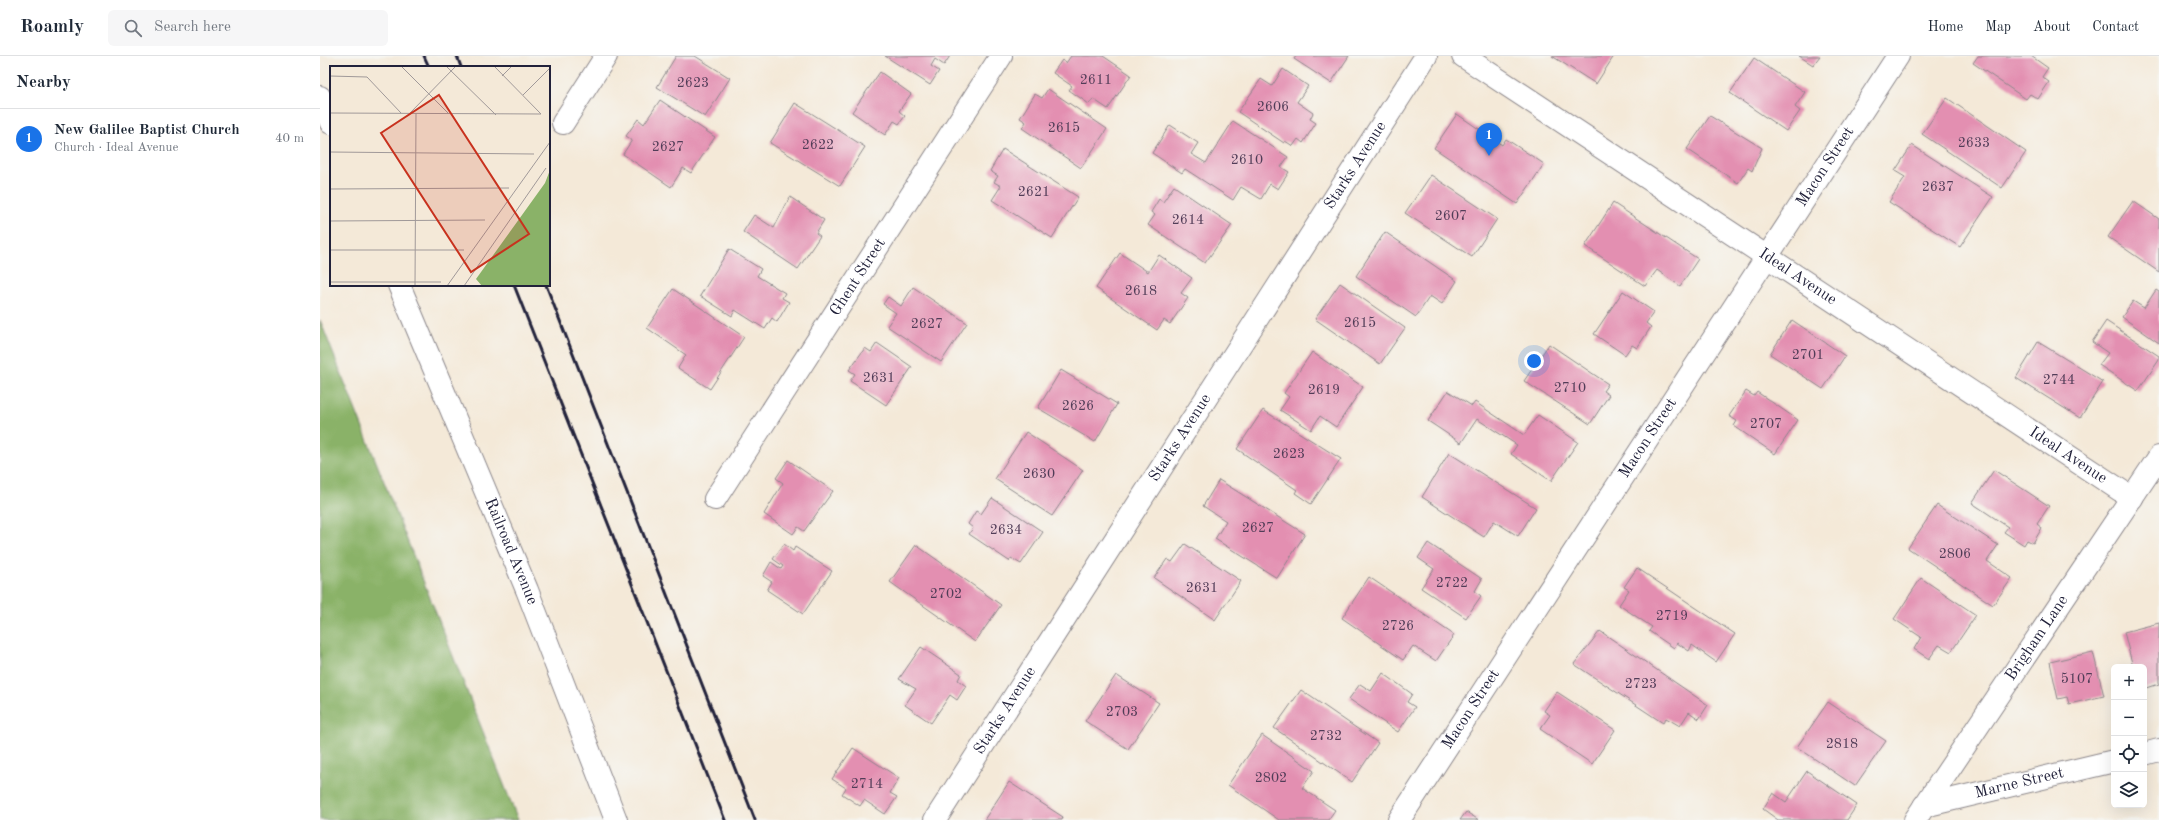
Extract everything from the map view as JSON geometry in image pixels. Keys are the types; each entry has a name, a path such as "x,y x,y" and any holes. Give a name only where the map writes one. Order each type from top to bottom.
{"street":[{"path":"563,123 606,56"},
{"name":"Ghent Street","path":"715,499 1001,56"},
{"name":"Starks Avenue","path":"935,820 1426,56"},
{"name":"Ideal Avenue","path":"1463,56 2132,498"},
{"name":"Macon Street","path":"1399,820 1898,56"},
{"path":"320,96 330,121"},
{"name":"Railroad Avenue","path":"399,286 527,590 616,820"},
{"name":"Brigham Lane","path":"1919,813 2159,457"},
{"path":"2147,753 2159,750"},
{"name":"Marne Street","path":"1919,813 2111,762"}],"green space":[{"path":"320,320 518,820 320,820"}],"building":[{"path":"676,56 695,56 730,78 705,117 657,87"},
{"path":"885,56 950,56 944,65 935,59 931,66 939,71 930,85"},
{"path":"1071,56 1103,56 1131,75 1108,109 1093,99 1089,104 1069,90 1072,86 1053,73 1062,60 1066,63"},
{"path":"1296,56 1349,56 1331,83 1294,59"},
{"path":"1552,56 1614,56 1596,84"},
{"path":"1799,56 1820,56 1813,65"},
{"path":"1978,56 2031,56 2048,68 2042,77 2049,82 2038,99 2030,94 2026,99 1973,63"},
{"path":"1754,58 1805,92 1795,107 1800,111 1786,131 1730,93"},
{"path":"1283,69 1308,86 1297,102 1313,113 1310,119 1316,123 1303,143 1298,139 1293,146 1285,141 1284,143 1238,112 1261,79 1272,86"},
{"path":"880,72 911,94 899,111 905,116 899,124 894,121 885,135 852,112"},
{"path":"1048,89 1107,129 1081,168 1022,128 1026,122 1020,118 1035,94 1042,98"},
{"path":"1947,98 2026,152 2002,188 1922,134"},
{"path":"660,100 715,137 691,173 683,168 671,187 623,154 632,140 626,136 638,119 644,124"},
{"path":"795,103 865,147 840,186 770,143"},
{"path":"1457,114 1502,145 1506,139 1544,164 1517,204 1434,148"},
{"path":"1710,116 1762,148 1752,171 1748,168 1738,183 1687,149"},
{"path":"1233,121 1288,157 1281,167 1289,172 1278,189 1270,184 1261,199 1241,187 1233,200 1185,169 1182,173 1152,153 1170,125 1198,143 1191,154 1206,163"},
{"path":"1912,145 1993,197 1960,247 1889,202 1905,177 1895,171"},
{"path":"1003,149 1078,197 1052,238 992,200 1001,186 994,182 998,176 990,171"},
{"path":"1431,175 1497,219 1472,257 1405,213"},
{"path":"1174,186 1232,225 1205,263 1148,225 1155,215 1151,212 1159,199 1163,202"},
{"path":"790,197 824,220 816,233 820,236 798,269 743,232 754,215 774,228"},
{"path":"2133,201 2159,219 2159,272 2108,237"},
{"path":"1613,203 1698,259 1680,286 1657,270 1645,286 1585,246"},
{"path":"1385,232 1457,281 1442,304 1430,296 1416,317 1356,276"},
{"path":"729,249 761,269 757,276 785,293 782,298 789,302 777,322 772,318 765,329 735,310 732,316 700,296"},
{"path":"1120,253 1148,272 1159,255 1192,278 1181,293 1188,298 1170,324 1164,320 1157,330 1096,288"},
{"path":"1340,283 1405,328 1380,364 1315,319"},
{"path":"913,287 967,323 941,362 887,326 896,313 883,304 888,297 901,306"},
{"path":"673,289 744,337 710,389 678,368 686,355 647,328"},
{"path":"2156,290 2159,292 2159,343 2122,317 2133,301 2144,308"},
{"path":"1623,291 1654,312 1646,323 1651,327 1637,348 1632,345 1625,355 1594,334"},
{"path":"1792,320 1845,356 1823,389 1770,354"},
{"path":"2106,321 2159,356 2159,360 2138,391 2099,365 2108,353 2092,342"},
{"path":"2038,342 2103,382 2080,418 2016,378"},
{"path":"877,343 912,367 886,405 850,381 855,374 849,370 865,348 871,352"},
{"path":"1549,344 1608,384 1603,391 1609,395 1590,424 1524,381"},
{"path":"1312,352 1363,387 1336,427 1320,416 1311,430 1280,410 1289,397 1284,393"},
{"path":"1061,370 1117,404 1095,442 1038,408"},
{"path":"1448,391 1472,406 1475,402 1524,435 1538,415 1578,442 1551,481 1511,454 1517,445 1477,419 1461,443 1428,421"},
{"path":"1746,391 1754,396 1757,392 1798,420 1775,454 1734,426 1737,421 1729,416"},
{"path":"1263,410 1341,459 1311,504 1295,493 1297,490 1237,449"},
{"path":"1026,432 1083,470 1052,516 995,479"},
{"path":"1449,453 1536,508 1518,536 1494,521 1484,537 1422,497"},
{"path":"788,460 833,491 804,531 798,527 793,534 764,514 783,483 776,478"},
{"path":"1994,470 2049,506 2037,524 2042,528 2033,543 2027,540 2024,545 2004,532 2008,527 1972,503"},
{"path":"1219,480 1305,534 1277,578 1215,539 1226,521 1203,506"},
{"path":"992,498 1043,532 1021,564 1011,558 1009,561 969,534 973,528 968,524 976,511 981,514"},
{"path":"1937,505 1998,545 1987,561 2012,578 1993,605 1908,548"},
{"path":"1428,543 1482,579 1475,591 1481,596 1466,618 1421,588 1434,569 1418,558"},
{"path":"784,544 793,551 795,547 832,571 803,614 767,590 772,582 763,576 771,562 781,569 783,566 773,559"},
{"path":"1185,544 1241,581 1215,620 1154,578 1167,559 1172,562"},
{"path":"916,545 1001,605 975,642 890,582"},
{"path":"1637,568 1735,634 1716,662 1692,645 1689,651 1677,643 1674,648 1649,631 1652,627 1619,605 1629,590 1624,587"},
{"path":"1369,577 1454,635 1436,661 1413,646 1403,660 1342,618"},
{"path":"1921,578 1976,615 1951,652 1939,645 1929,659 1914,649 1921,637 1894,619"},
{"path":"2159,623 2159,684 2147,688 2147,664 2132,664 2124,632"},
{"path":"1600,631 1708,705 1699,719 1689,712 1680,726 1666,718 1663,723 1574,664"},
{"path":"921,647 961,674 958,680 966,686 957,700 950,695 931,723 905,705 916,689 899,679"},
{"path":"2093,652 2104,696 2069,704 2067,697 2058,699 2050,662"},
{"path":"1383,673 1412,694 1407,702 1415,707 1398,732 1349,699 1360,684 1371,691"},
{"path":"1116,675 1159,703 1128,749 1085,721"},
{"path":"1301,690 1378,743 1352,782 1274,728"},
{"path":"1557,692 1615,730 1592,764 1540,729 1550,715 1544,711"},
{"path":"1828,702 1886,741 1855,786 1797,747"},
{"path":"1262,735 1314,771 1302,788 1335,810 1328,820 1279,820 1228,785"},
{"path":"853,748 899,778 890,793 897,797 885,814 864,800 860,806 842,794 846,788 832,779"},
{"path":"1807,771 1857,805 1847,820 1778,820 1763,809 1773,793 1786,802"},
{"path":"1009,782 1063,817 1062,820 984,820"},
{"path":"1466,812 1479,820 1460,820"}],"railway":[{"path":"424,56 429,66"},
{"path":"457,56 461,66"},
{"path":"514,286 725,820"},
{"path":"546,286 755,820"}],"place":[{"name":"New Galilee Baptist Church","path":"1489,156"}]}
